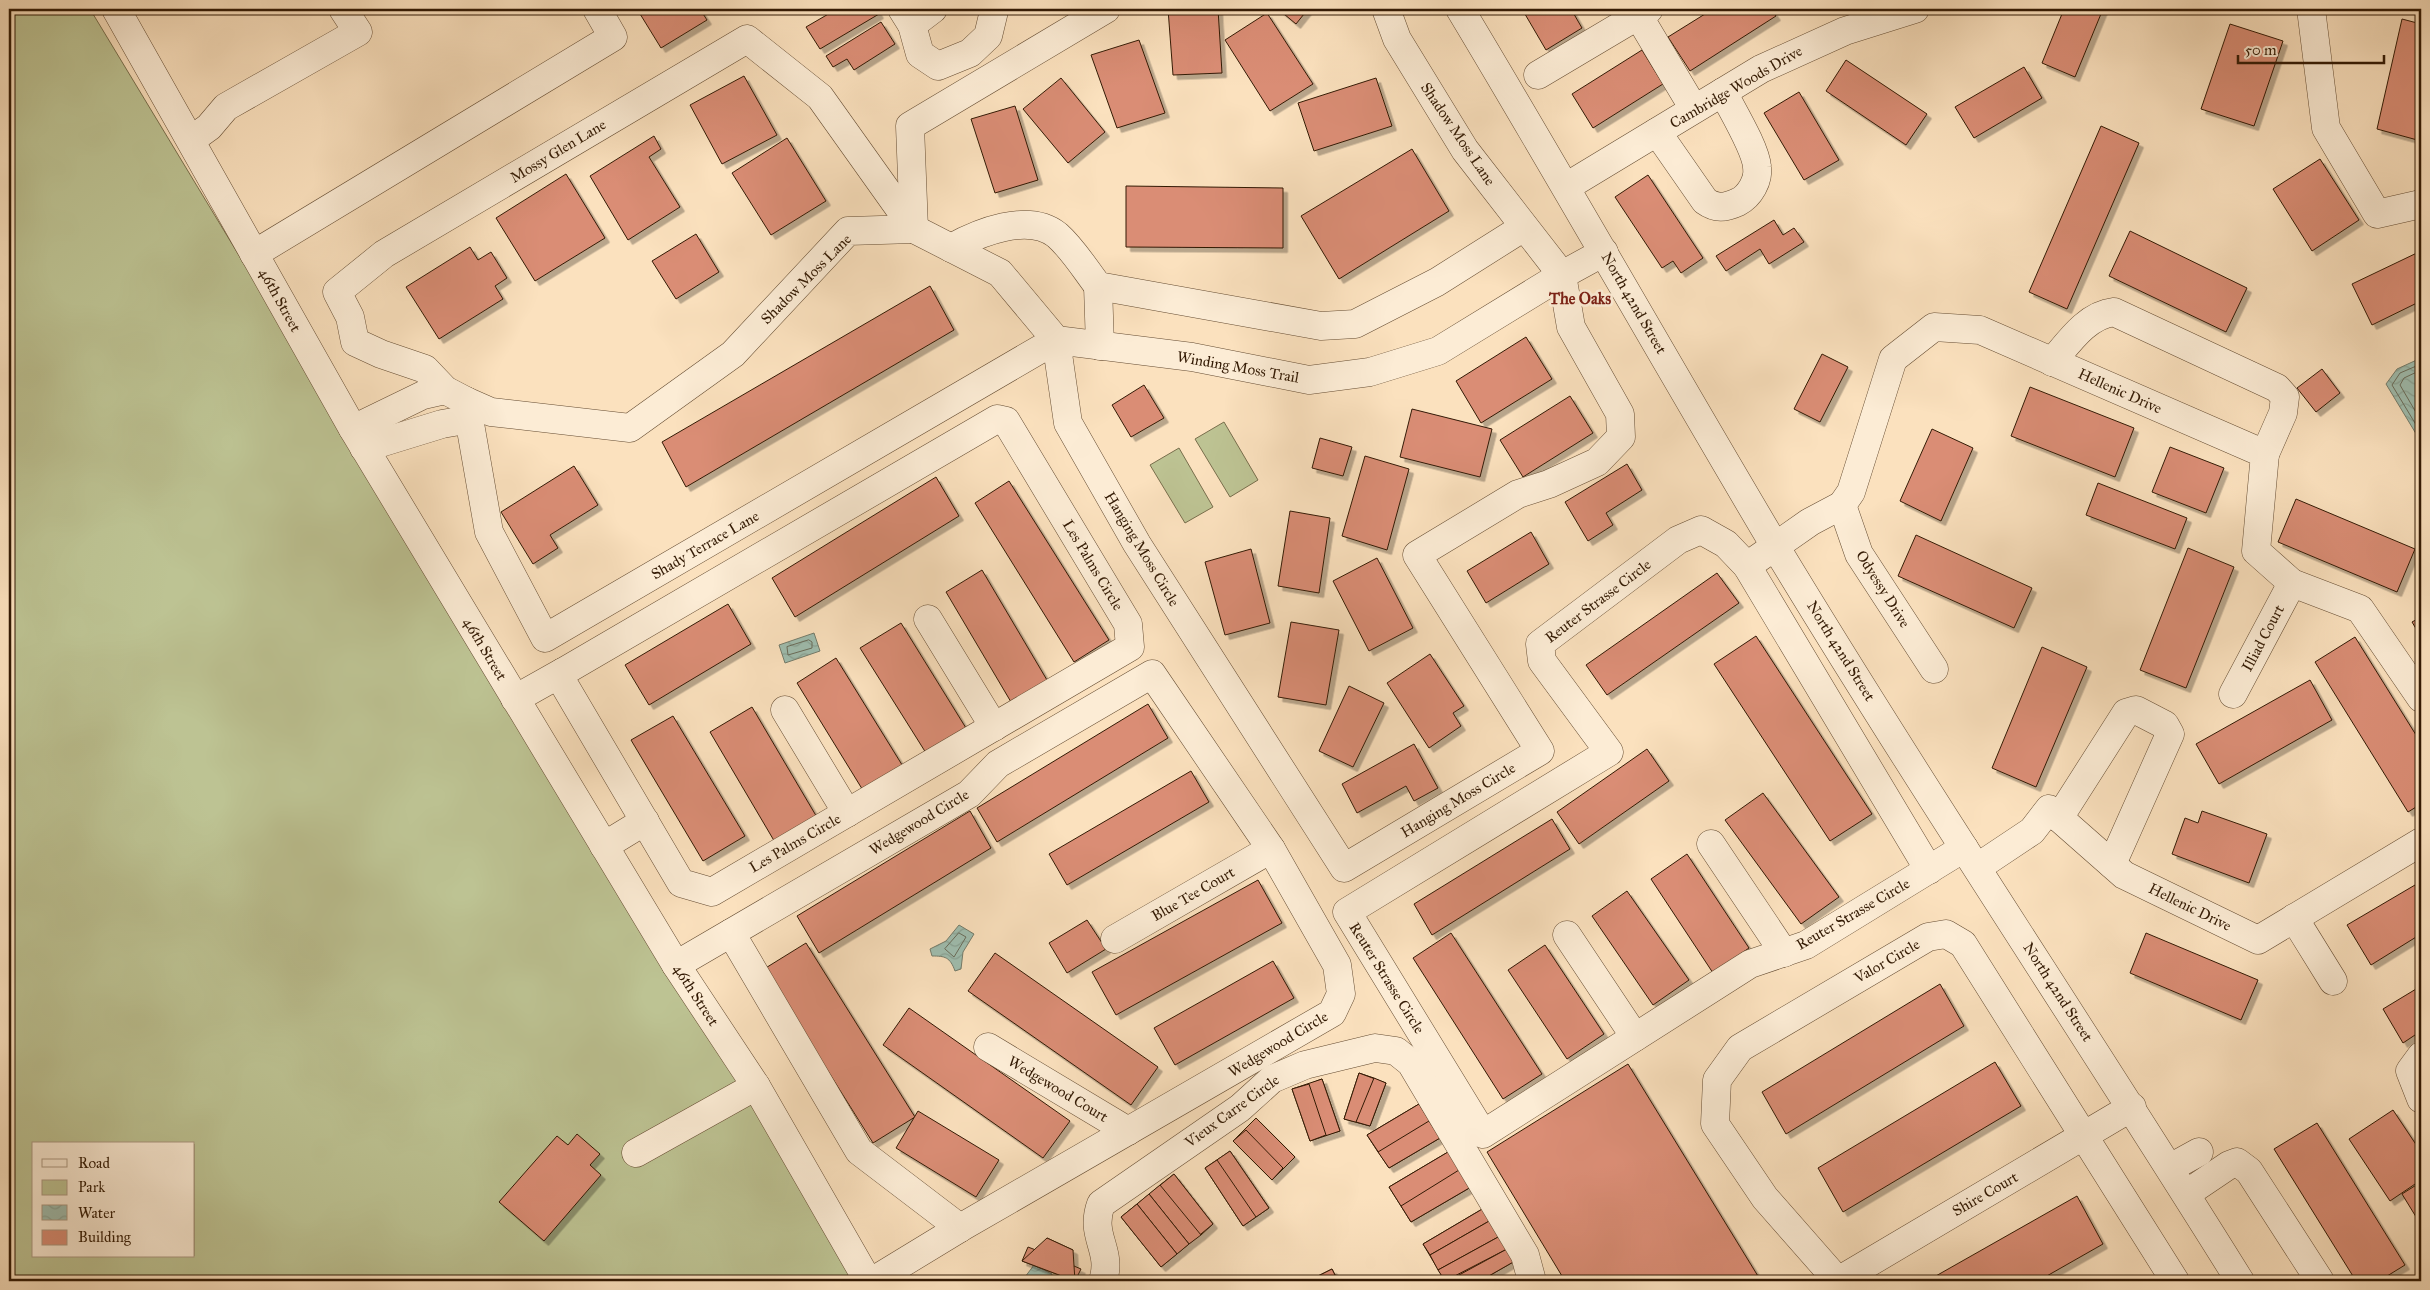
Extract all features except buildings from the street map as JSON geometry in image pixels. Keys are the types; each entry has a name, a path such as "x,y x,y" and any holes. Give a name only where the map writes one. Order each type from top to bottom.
{"street":[{"name":"46th Street","path":"116,9 358,438 676,964 756,1086 868,1281"},
{"path":"191,140 209,126 226,106 358,32 343,9"},
{"path":"254,254 613,37 597,9"},
{"path":"934,9 907,17 920,54 938,66 970,53 988,36 993,9"},
{"path":"1056,340 1000,273 914,229 910,126 1106,9"},
{"name":"Shadow Moss Lane","path":"1386,9 1397,40 1464,150 1562,275"},
{"name":"North 42nd Street","path":"1460,9 1776,547 1971,857 2132,1107 2240,1281"},
{"name":"Cambridge Woods Drive","path":"1566,187 1761,69 1816,42 1914,9"},
{"path":"2310,9 2326,128 2376,214 2421,204"},
{"path":"1538,75 1631,14 1694,109"},
{"name":"Mossy Glen Lane","path":"464,410 425,368 381,354 355,342 350,317 337,292 384,254 747,39 820,97 914,229"},
{"path":"1658,132 1689,181 1705,201 1713,207 1724,208 1739,202 1748,195 1756,181 1758,167 1723,92"},
{"path":"951,248 974,235 1005,227 1042,228 1055,234 1067,245 1098,286 1100,346"},
{"path":"1098,286 1321,326 1355,324 1437,282 1524,227"},
{"name":"Shadow Moss Lane","path":"464,410 630,428 733,354 848,231 914,229"},
{"name":"Winding Moss Trail","path":"1056,340 1192,357 1309,380 1370,372 1438,350 1562,275 1604,252"},
{"name":"Hanging Moss Circle","path":"1056,340 1068,423 1137,544 1344,868 1540,751 1417,555 1518,494 1549,484 1597,462 1621,437 1620,414 1571,327 1562,275"},
{"path":"2052,362 2077,333 2102,314 2114,312 2277,388 2285,397 2283,413 2265,454 2256,551 2292,583 2360,609 2421,698"},
{"name":"Hellenic Drive","path":"1842,505 1851,492 1893,359 1934,327 1980,330 2265,454"},
{"name":"Shady Terrace Lane","path":"464,410 489,532 546,638 1056,340"},
{"path":"358,438 423,395 464,410"},
{"path":"358,438 442,424 464,410"},
{"name":"Les Palms Circle","path":"515,699 997,418 1006,421 1128,624 1130,647 712,892 681,883 562,680 563,672"},
{"path":"1842,505 1810,522 1747,566 1929,870"},
{"name":"Odyessy Drive","path":"1842,505 1859,554 1934,669"},
{"name":"Reuter Strasse Circle","path":"1747,566 1726,544 1701,530 1678,540 1540,644 1542,662 1609,752 1347,912 1483,1134 1750,964 1806,945 1929,870 1971,857"},
{"name":"Illiad Court","path":"2233,694 2292,583"},
{"path":"928,619 994,727"},
{"name":"Wedgewood Circle","path":"873,1281 960,1228 1332,1013 1341,994 1337,965 1271,849 1152,674 1130,647"},
{"name":"Wedgewood Circle","path":"676,964 969,794 998,764 1152,674"},
{"path":"785,710 847,813"},
{"path":"1971,857 2032,831 2049,809 2059,818 2126,713 2136,710 2165,725 2170,734 2112,864"},
{"name":"Hellenic Drive","path":"2059,818 2124,874 2258,940 2421,842"},
{"path":"604,846 645,821"},
{"path":"1711,844 1784,953"},
{"name":"Blue Tee Court","path":"1115,939 1271,849"},
{"path":"2294,918 2334,981"},
{"path":"731,933 860,1151 960,1228"},
{"name":"Valor Circle","path":"1838,1281 1765,1198 1715,1124 1717,1080 1740,1048 1928,937 1946,934 1963,944 2082,1137 2175,1281"},
{"path":"1567,935 1635,1037"},
{"name":"Wedgewood Court","path":"988,1047 1128,1131"},
{"name":"Vieux Carre Circle","path":"1103,1281 1106,1258 1097,1231 1096,1217 1101,1204 1240,1108 1272,1079 1305,1065 1376,1048 1396,1051 1411,1062 1525,1256 1532,1281"},
{"path":"2421,1056 2410,1071 2421,1099"},
{"path":"636,1153 756,1086"},
{"name":"Shire Court","path":"1838,1281 2132,1107"},
{"path":"2170,1168 2199,1152"},
{"path":"2186,1194 2229,1165 2237,1162 2249,1171 2320,1281"}],"green space":[{"path":"9,9 90,9 859,1281 9,1281"},
{"path":"1224,422 1258,480 1230,497 1195,439"},
{"path":"1179,448 1213,507 1185,523 1150,465"}],"water":[{"path":"2421,358 2421,442 2386,384 2397,369"},
{"path":"814,633 820,651 785,663 779,645"},
{"path":"959,925 974,934 963,952 961,969 955,971 949,960 940,956 932,956 930,949 946,941"},
{"path":"1034,1265 1052,1274 1050,1281 1022,1281"}],"district":[{"name":"The Oaks","path":"1580,298"}]}
